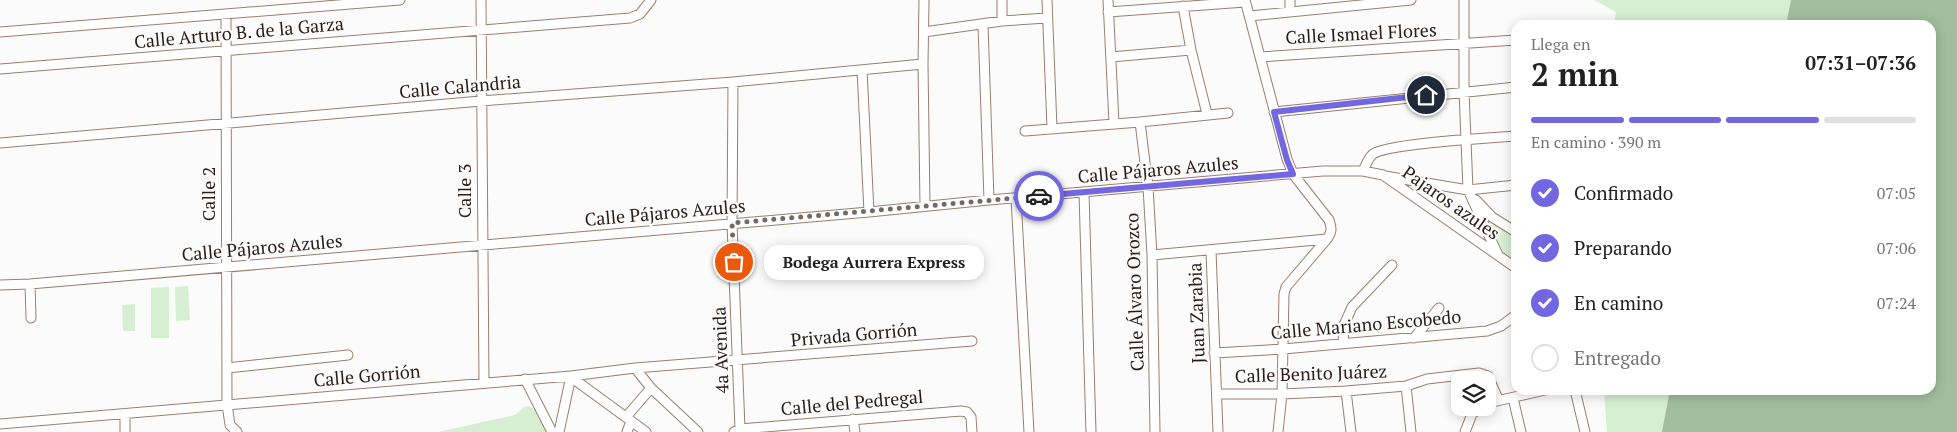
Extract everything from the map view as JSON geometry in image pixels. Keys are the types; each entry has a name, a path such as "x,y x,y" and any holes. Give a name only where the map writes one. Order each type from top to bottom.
{"street":[{"path":"0,32 400,0"},
{"name":"Calle 3","path":"481,0 484,383"},
{"name":"Calle Arturo B. de la Garza","path":"0,69 630,18 640,14 651,0"},
{"path":"924,0 923,64 926,206"},
{"path":"1002,0 1002,21"},
{"path":"1048,0 1052,128"},
{"path":"1108,0 1114,123"},
{"path":"1290,0 1290,12"},
{"path":"1250,16 1411,0"},
{"path":"1464,0 1465,140 1469,192 1498,255"},
{"path":"1108,12 1245,1 1287,160 1293,174 1329,220 1332,227 1327,239 1286,287 1283,302 1282,394 1278,432"},
{"path":"1183,6 1191,50 1207,114"},
{"name":"Calle 2","path":"226,14 227,368 230,425 237,432"},
{"path":"924,32 1002,21 1048,18"},
{"path":"983,25 989,200"},
{"name":"Calle Ismael Flores","path":"1260,57 1511,40"},
{"path":"1111,57 1191,50"},
{"name":"Calle Calandria","path":"0,143 481,101 733,82 923,64"},
{"path":"862,70 869,212"},
{"name":"4a Avenida","path":"733,82 732,223 738,360 737,430"},
{"path":"1274,112 1511,87"},
{"path":"1025,131 1228,113"},
{"name":"Calle Álvaro Orozco","path":"1140,122 1148,187 1152,255 1155,432"},
{"path":"1363,171 1370,157 1380,151 1400,146 1511,136"},
{"name":"Calle Pájaros Azules","path":"0,285 482,246 1323,170 1363,171"},
{"name":"Pajaros azules","path":"1363,171 1383,175 1511,264"},
{"path":"1383,175 1469,192 1511,186"},
{"path":"1469,192 1492,217 1511,229"},
{"path":"1084,193 1091,432"},
{"path":"1016,198 1028,432"},
{"path":"1210,251 1327,239"},
{"name":"Juan Zarabia","path":"1152,255 1210,251 1218,432"},
{"path":"1343,343 1344,325 1352,307 1392,265"},
{"path":"30,284 31,318"},
{"path":"1414,338 1439,308"},
{"name":"Calle Mariano Escobedo","path":"1214,352 1283,349 1487,331 1501,326 1511,318"},
{"name":"Privada Gorrión","path":"738,360 972,341"},
{"path":"227,368 348,356"},
{"name":"Calle Gorrión","path":"0,424 571,376 635,368 738,360"},
{"path":"635,368 651,388 698,432"},
{"name":"Calle Benito Juárez","path":"1217,394 1282,394 1346,391 1406,386 1427,379 1484,373 1491,380 1498,400"},
{"path":"559,432 571,376 646,432"},
{"path":"525,379 552,432"},
{"path":"1406,386 1411,432"},
{"path":"627,432 628,419 651,388"},
{"path":"1346,391 1351,432"},
{"path":"1498,400 1525,395"},
{"path":"1575,395 1585,432"},
{"path":"1513,398 1520,432"},
{"name":"Calle del Pedregal","path":"737,430 853,419 967,412 971,417 972,432"},
{"path":"125,414 125,432"},
{"path":"1465,432 1471,416"},
{"path":"853,419 855,432"}],"green space":[{"path":"1594,0 1957,0 1957,432 1607,432 1604,395 1936,395 1936,20 1615,20 1616,12"},
{"path":"1791,0 1957,0 1957,432 1662,432 1669,395 1936,395 1936,20 1787,20"},
{"path":"1479,218 1511,233 1511,260 1487,242 1475,219"},
{"path":"188,286 190,320 176,321 175,287"},
{"path":"169,287 169,338 151,338 151,288"},
{"path":"135,304 135,331 123,331 122,305"},
{"path":"528,406 537,410 547,432 438,432 515,415"}],"way so far":[{"path":"734,262 732,223 1039,196"}],"place":[{"name":"Bodega Aurrera Express","path":"734,262"}],"route":[{"path":"1039,196 1293,174 1287,160 1274,112 1426,95"}]}
